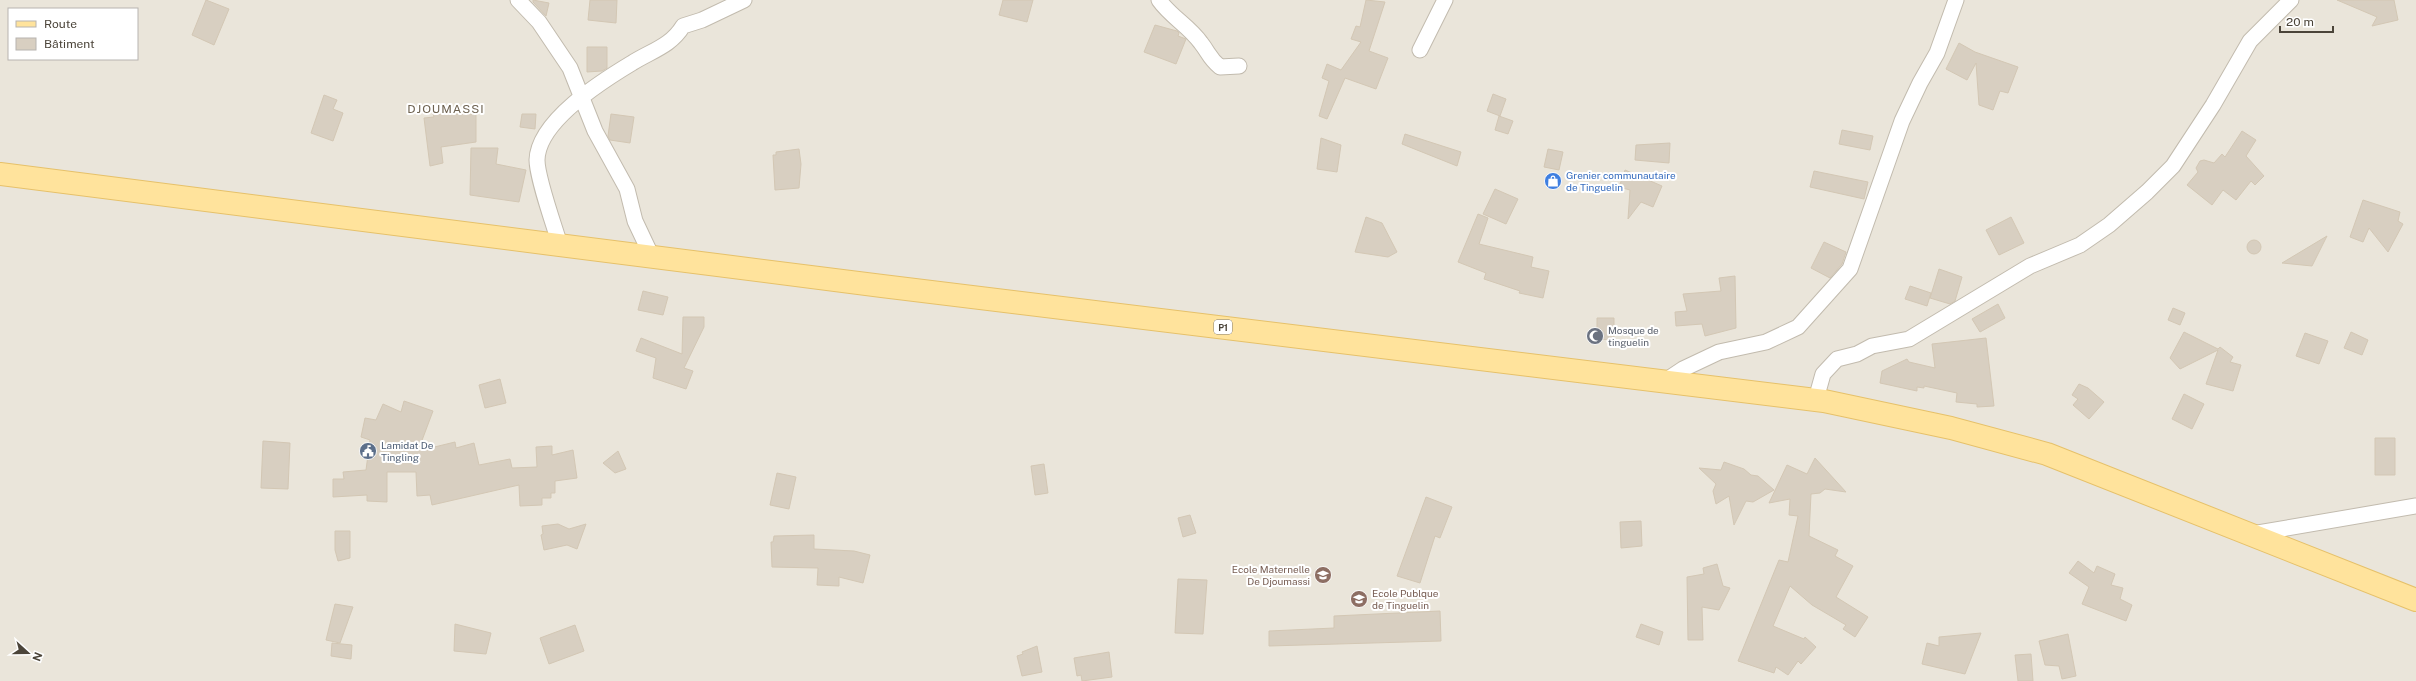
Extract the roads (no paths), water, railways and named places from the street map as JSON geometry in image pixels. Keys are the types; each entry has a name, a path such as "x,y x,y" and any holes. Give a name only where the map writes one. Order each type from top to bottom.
{"main road":[{"name":"P1","path":"0,174 652,257 1816,399 1951,428 2047,454 2416,600"}],"street":[{"path":"518,0 539,22 570,68 595,131 627,189 635,222 652,257"},
{"path":"560,245 537,160 541,141 581,96 630,64 662,47 676,36 683,26 702,20 744,0"},
{"path":"1159,0 1167,12 1201,42 1210,59 1220,67 1239,66"},
{"path":"1420,50 1445,0"},
{"path":"1665,381 1683,369 1719,352 1766,342 1798,327 1850,269 1902,121 1920,83 1937,53 1956,0"},
{"path":"1816,399 1823,374 1837,359 1857,354 1872,346 1909,339 2030,266 2080,244 2109,225 2147,192 2172,166 2213,105 2250,41 2291,0"},
{"path":"2252,534 2416,506"}],"place":[{"name":"Grenier communautaire de Tinguelin","path":"1553,181"},
{"name":"Mosque de tinguelin","path":"1595,336"},
{"name":"Lamidat De Tingling","path":"368,451"},
{"name":"Ecole Maternelle De Djoumassi","path":"1323,575"},
{"name":"Ecole Publque de Tinguelin","path":"1359,599"}],"district":[{"name":"DJOUMASSI","path":"446,109"}]}
